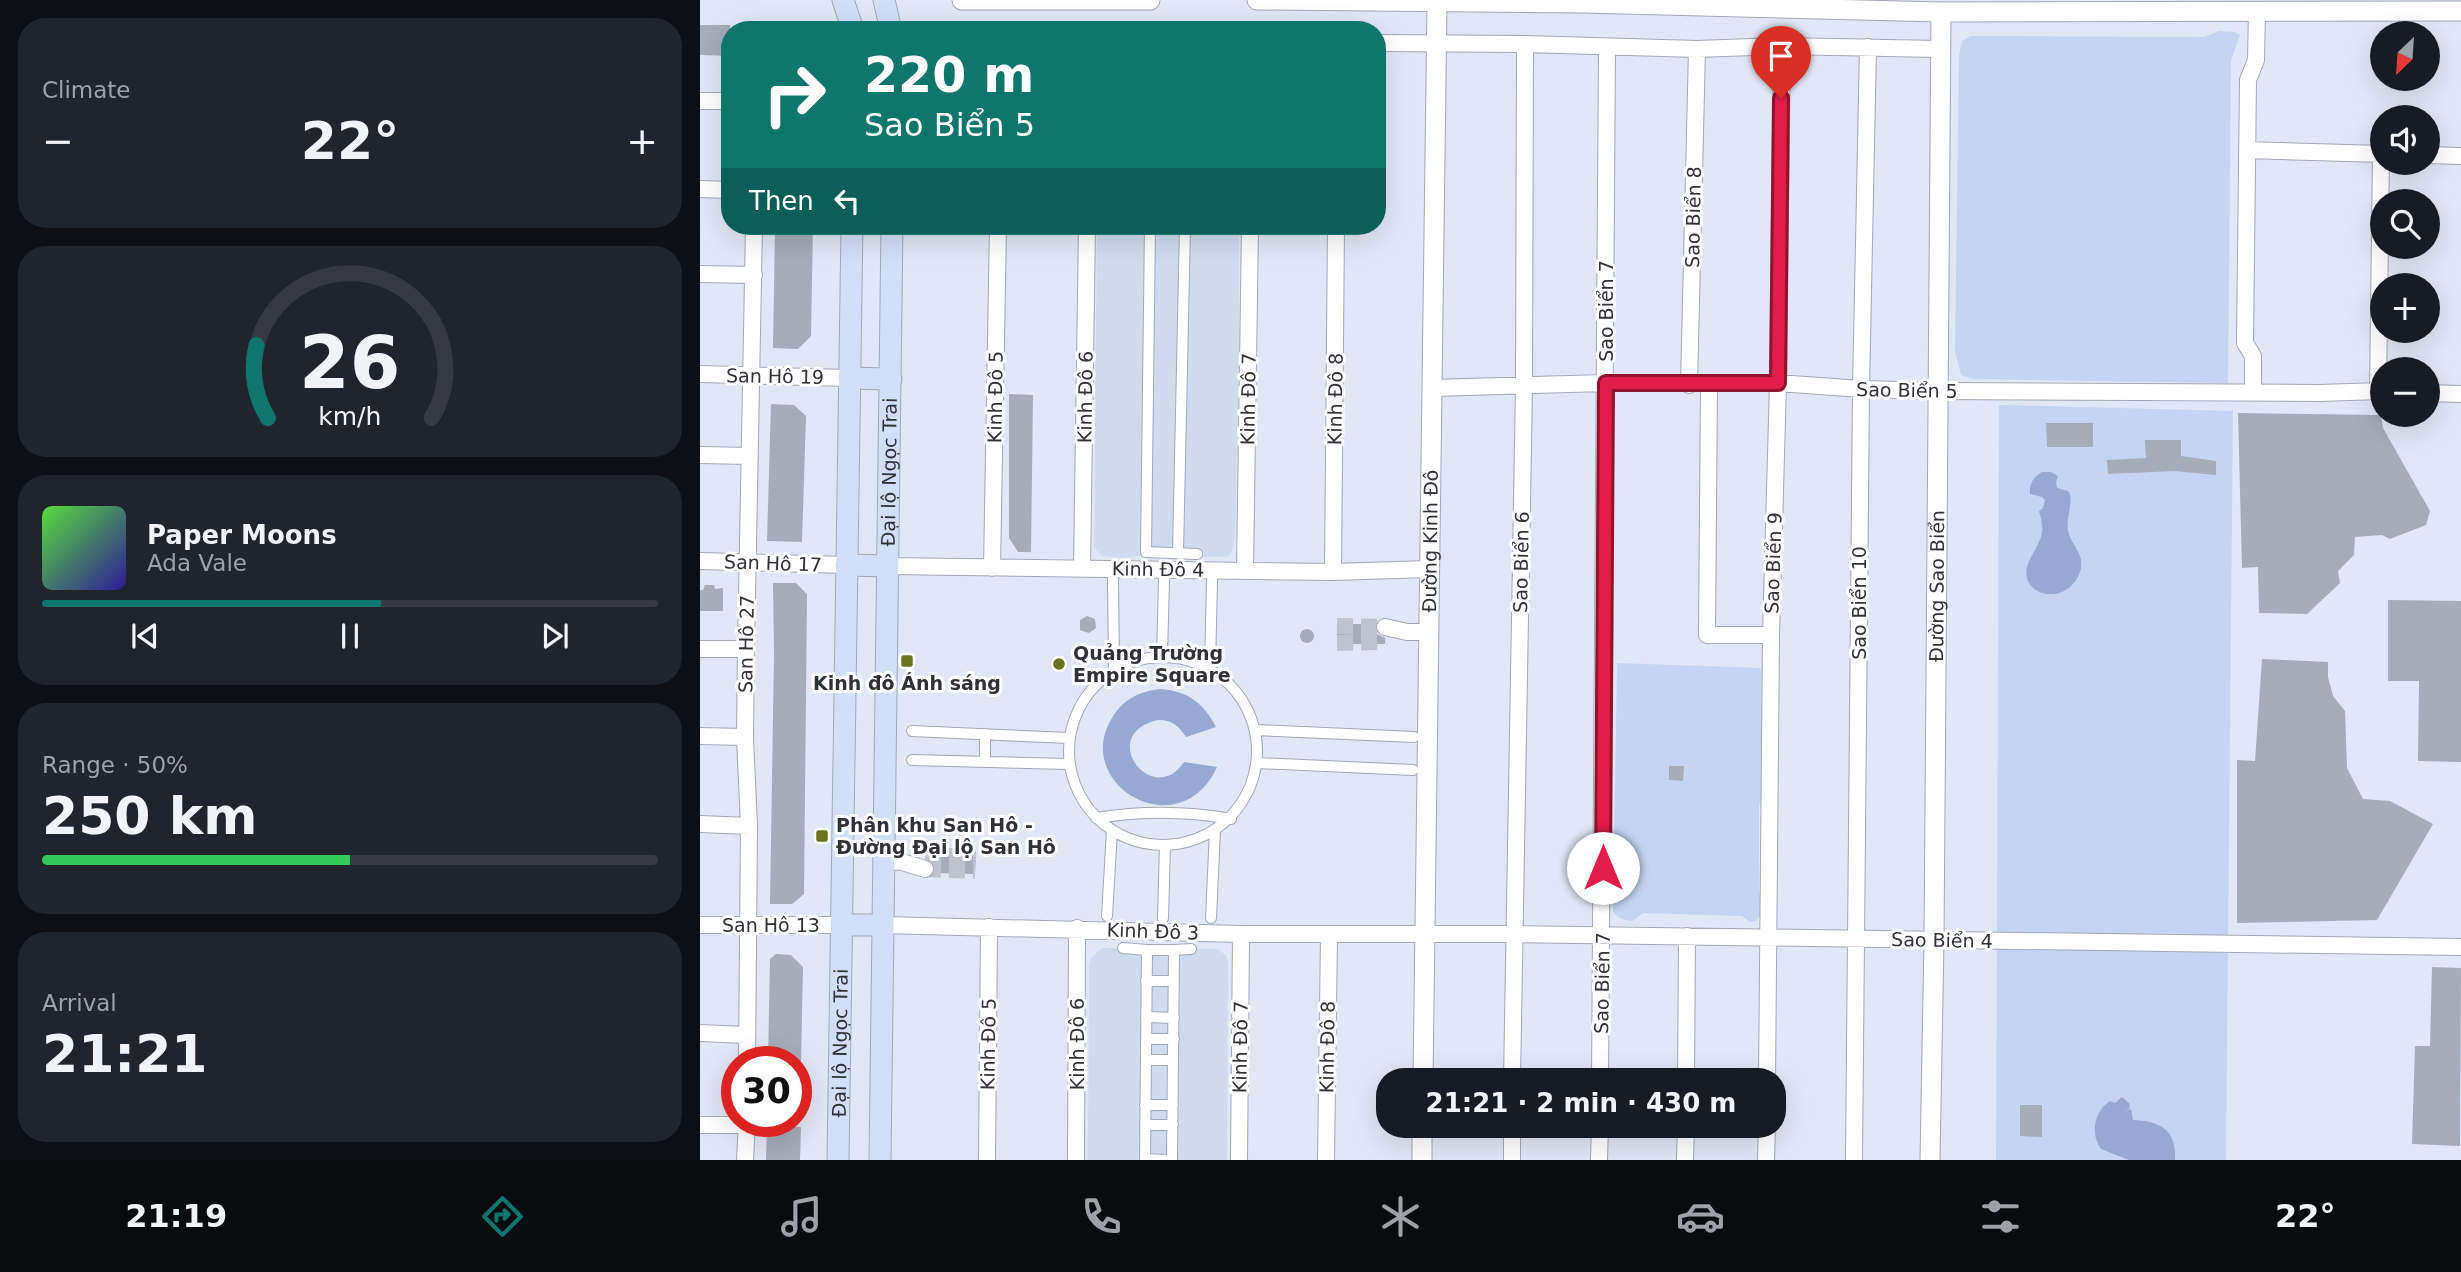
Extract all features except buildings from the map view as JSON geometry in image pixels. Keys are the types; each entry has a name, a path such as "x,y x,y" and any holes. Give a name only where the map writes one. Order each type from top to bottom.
{"main road":[{"path":"844,0 850,21"},
{"path":"884,0 889,21"},
{"name":"Đại lộ Ngọc Trai","path":"838,1160 852,235"},
{"name":"Đại lộ Ngọc Trai","path":"880,1160 883,925 893,862 888,566 892,235"},
{"name":"Đại lộ Ngọc Trai","path":"849,378 891,379"},
{"name":"Đại lộ Ngọc Trai","path":"846,565 888,566"},
{"path":"841,925 883,925"}],"street":[{"path":"962,0 1150,0"},
{"path":"1257,0 1437,4 2461,10"},
{"name":"Đường Kinh Đô","path":"1423,1068 1437,4"},
{"name":"Đường Sao Biển","path":"1930,1160 1934,941 1939,48 1942,6"},
{"path":"2253,392 2253,356 2245,342 2247,150 2248,80 2256,60 2257,10"},
{"path":"1386,43 1525,44 1697,50 1782,46 1939,48"},
{"name":"Sao Biển 6","path":"1513,1068 1524,387 1525,44"},
{"name":"Sao Biển 9","path":"1767,1068 1771,635 1778,383 1782,46"},
{"name":"Sao Biển 7","path":"1600,1068 1606,47"},
{"name":"Sao Biển 10","path":"1854,1160 1861,389 1868,47"},
{"name":"Sao Biển 8","path":"1689,385 1697,50"},
{"path":"700,101 721,101"},
{"path":"2247,150 2370,154"},
{"path":"2440,155 2461,156"},
{"path":"2380,357 2382,175"},
{"path":"700,189 721,190"},
{"name":"San Hô 27","path":"746,1046 749,826 745,737 754,235"},
{"name":"Kinh Đô 5","path":"992,568 998,235"},
{"name":"Kinh Đô 6","path":"1082,568 1087,235"},
{"path":"1150,235 1144,552 1196,554"},
{"path":"1178,553 1185,235"},
{"name":"Kinh Đô 7","path":"1245,571 1250,235"},
{"name":"Kinh Đô 8","path":"1333,572 1336,235"},
{"path":"700,274 754,275"},
{"name":"San Hô 19","path":"700,374 849,378"},
{"name":"Sao Biển 5","path":"1433,388 1606,383 1778,383 1937,391 2370,391"},
{"path":"1709,384 1707,635 1771,635"},
{"path":"2440,393 2461,394"},
{"path":"700,455 750,456"},
{"name":"San Hô 17","path":"700,561 846,565"},
{"name":"Kinh Đô 4","path":"888,566 1333,572 1429,569"},
{"path":"1113,579 1114,670"},
{"path":"1162,656 1164,580"},
{"path":"1210,669 1212,580"},
{"path":"1385,633 1428,632"},
{"path":"700,649 746,649"},
{"path":"1162,656 1187,660 1210,669 1235,691 1256,724 1257,764 1247,795 1231,819 1190,842 1165,845 1140,842 1112,830 1096,818 1081,798 1071,775 1069,738 1079,706 1094,685 1114,670 1137,660 1162,656"},
{"path":"1256,730 1414,737"},
{"path":"912,731 1069,738"},
{"path":"985,734 985,762"},
{"path":"700,736 745,737"},
{"path":"912,760 1070,764"},
{"path":"1257,764 1413,770"},
{"path":"1096,818 1123,814 1204,814 1231,819"},
{"path":"700,824 749,826"},
{"path":"1107,916 1112,830"},
{"path":"1211,918 1215,830"},
{"path":"1163,918 1165,845"},
{"path":"893,862 925,862"},
{"name":"San Hô 13","path":"700,925 841,925"},
{"name":"Kinh Đô 3","path":"883,925 1241,934 1424,934"},
{"name":"Kinh Đô 5","path":"987,1160 989,927"},
{"name":"Kinh Đô 6","path":"1076,1160 1077,928"},
{"name":"Kinh Đô 7","path":"1239,1160 1241,934"},
{"name":"Sao Biển 4","path":"1424,934 2461,947"},
{"name":"Kinh Đô 8","path":"1326,1160 1329,935"},
{"path":"1686,1068 1687,936"},
{"path":"1123,948 1191,949"},
{"path":"1147,950 1144,1159 1166,1160"},
{"path":"1172,1160 1174,950"},
{"path":"1146,981 1174,981"},
{"path":"1146,1017 1174,1018"},
{"path":"700,1033 746,1035"},
{"path":"1146,1039 1174,1039"},
{"path":"1146,1060 1173,1060"},
{"path":"1145,1105 1173,1105"},
{"path":"700,1125 721,1125"},
{"path":"1145,1125 1172,1125"},
{"path":"745,1160 746,1137"},
{"path":"1422,1138 1422,1160"},
{"path":"1512,1138 1512,1160"},
{"path":"1599,1160 1600,1138"},
{"path":"1685,1160 1686,1138"},
{"path":"1766,1160 1767,1138"}],"shaded area":[{"path":"2219,31 2240,35 2231,60 2228,383 1973,379 1961,375 1955,351 1959,55 1962,41 1971,36 2204,37"},
{"path":"1097,235 1239,235 1239,365 1235,538 1232,552 1227,557 1126,558 1102,556 1094,548"},
{"path":"1999,405 2233,411 2226,1160 1996,1160"},
{"path":"2042,472 2051,472 2058,476 2057,488 2070,494 2068,531 2081,563 2075,581 2065,590 2052,594 2036,590 2029,583 2027,576 2028,563 2042,532 2039,511 2045,500 2030,494 2030,487"},
{"path":"1617,663 1761,668 1764,754 1762,800 1759,805 1759,893 1762,897 1762,912 1756,921 1750,922 1742,916 1643,913 1633,921 1622,919 1613,911"},
{"path":"1161,689 1179,692 1194,700 1206,711 1216,727 1186,737 1178,727 1168,721 1158,720 1144,725 1133,735 1130,746 1132,758 1139,768 1149,775 1160,777 1173,774 1184,762 1217,767 1200,791 1179,803 1157,805 1135,798 1117,784 1106,765 1103,743 1112,718 1121,706 1139,694"},
{"path":"1102,948 1217,949 1226,955 1227,1160 1088,1160 1089,965 1092,957"},
{"path":"2122,1097 2130,1104 2129,1109 2122,1112 2131,1109 2133,1120 2159,1125 2170,1134 2175,1160 2129,1160 2101,1149 2095,1130 2097,1117 2110,1101 2115,1103"}],"tunnel":[{"path":"1337,626 1385,627"},
{"path":"1337,643 1377,642 1385,639"},
{"path":"925,856 976,856"},
{"path":"925,869 975,871"}],"place":[{"name":"Kinh đô Ánh sáng","path":"907,661"},
{"name":"Quảng Trường Empire Square","path":"1059,664"},
{"name":"Phân khu San Hô - Đường Đại lộ San Hô","path":"822,836"}],"route":[{"path":"1603,868 1606,383 1778,383 1781,98"}]}
